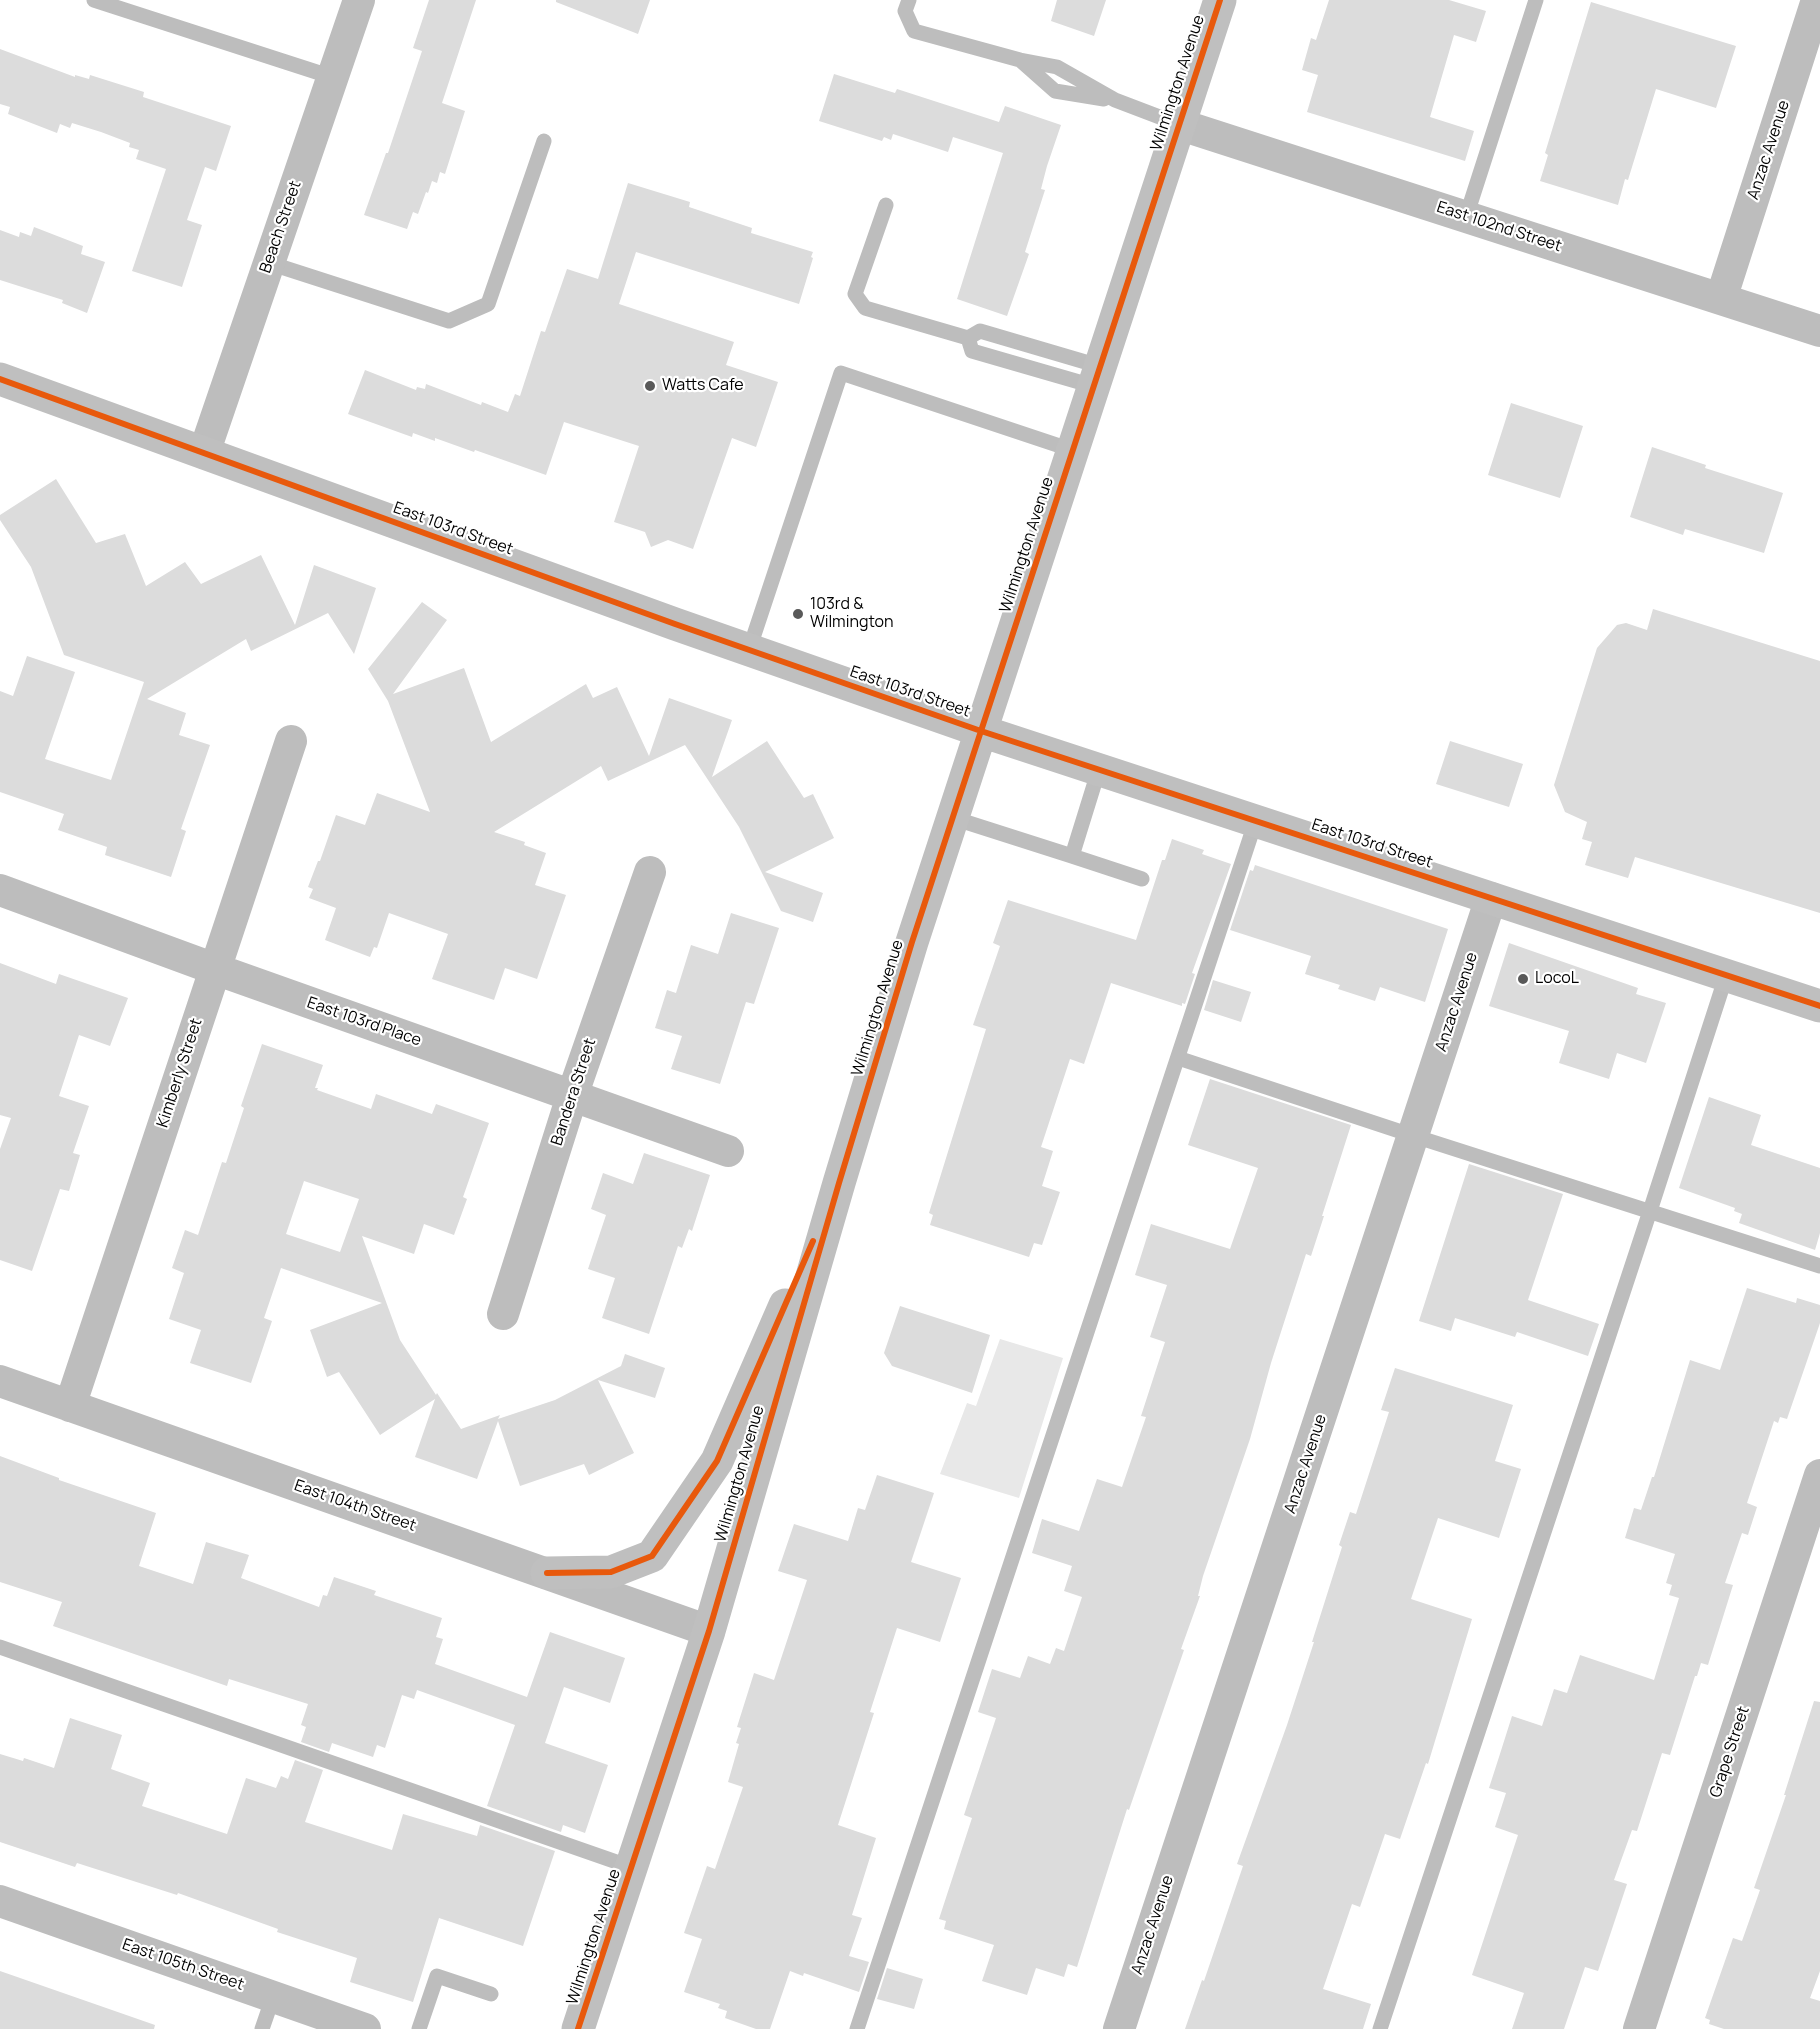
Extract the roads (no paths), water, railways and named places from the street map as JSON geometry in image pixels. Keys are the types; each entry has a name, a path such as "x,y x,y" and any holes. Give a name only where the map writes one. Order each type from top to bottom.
{"main road":[{"name":"Wilmington Avenue","path":"578,2029 709,1631 838,1183 912,942 1220,0"},
{"name":"East 103rd Street","path":"0,380 749,650 981,731 1820,1006"},
{"path":"546,1573 611,1572 652,1556 717,1461 838,1183"}],"street":[{"name":"Beach Street","path":"204,453 359,0"},
{"name":"Anzac Avenue","path":"1721,299 1817,0"},
{"name":"East 102nd Street","path":"1178,124 1820,331"},
{"name":"Kimberly Street","path":"70,1406 291,741"},
{"name":"Bandera Street","path":"503,1314 572,1095 650,872"},
{"name":"East 103rd Place","path":"0,890 215,969 728,1151"},
{"name":"Anzac Avenue","path":"1119,2029 1491,898"},
{"name":"East 104th Street","path":"0,1381 709,1631"},
{"name":"Grape Street","path":"1639,2029 1820,1475"},
{"name":"East 105th Street","path":"0,1902 365,2029"}],"lane":[{"path":"94,0 332,77"},
{"path":"909,0 905,11 914,31 1020,60 1057,67 1115,100 1178,124"},
{"path":"1466,217 1536,0"},
{"path":"1020,60 1055,91 1115,100"},
{"path":"269,263 449,321 488,304 544,141"},
{"path":"886,205 855,294 865,308 968,338 980,331 1096,376"},
{"path":"968,338 972,351 1096,376"},
{"path":"749,650 841,373 1072,450"},
{"path":"1072,856 1099,769"},
{"path":"952,818 1142,879"},
{"path":"857,2029 1256,820"},
{"path":"1380,2029 1726,976"},
{"path":"1178,1058 1820,1266"},
{"path":"0,1647 631,1867"},
{"path":"419,2029 437,1976 491,1994"},
{"path":"262,2029 273,1997"}],"place":[{"name":"Watts Cafe","path":"650,386"},
{"name":"103rd & Wilmington","path":"798,614"},
{"name":"LocoL","path":"1523,979"}]}
